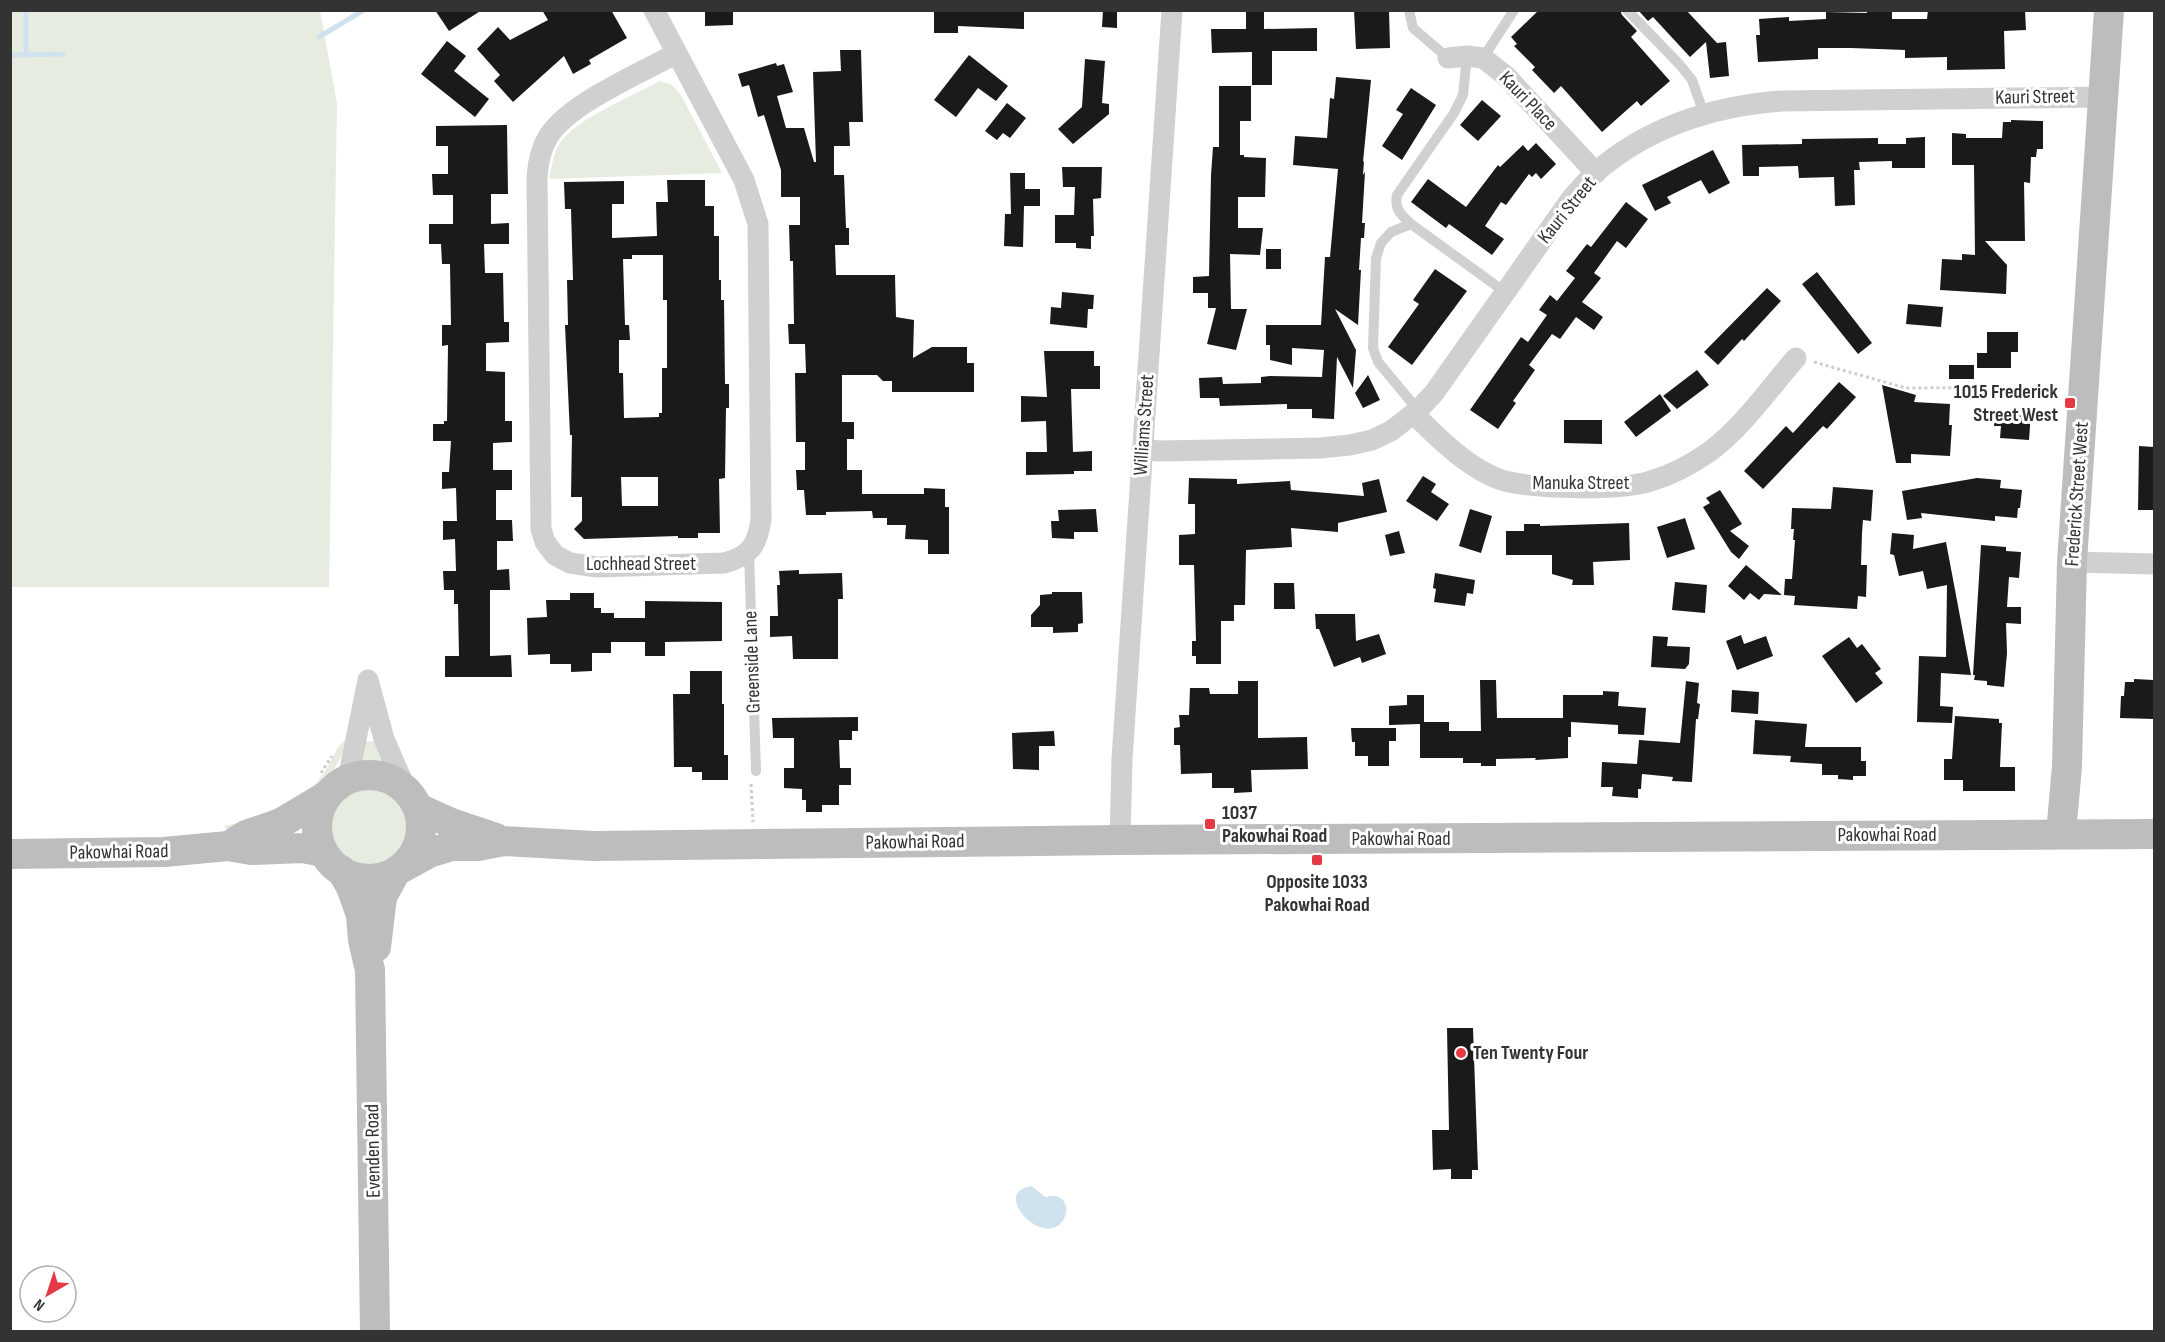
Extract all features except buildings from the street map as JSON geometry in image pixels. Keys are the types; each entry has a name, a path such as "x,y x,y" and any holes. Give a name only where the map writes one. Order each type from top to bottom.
{"main road":[{"name":"Frederick Street West","path":"2061,834 2067,766 2072,562 2109,10"},
{"path":"363,774 378,775 393,780 412,799 421,818 420,838 412,856 397,871 383,877 368,879 354,877 332,861 317,829 321,805 338,787 363,774"},
{"name":"Pakowhai Road","path":"228,846 246,835 264,831 281,823 338,787"},
{"name":"Pakowhai Road","path":"412,799 451,823 504,841"},
{"name":"Pakowhai Road","path":"397,871 429,853 452,846 478,846 504,841 593,846 1120,840 2154,834"},
{"name":"Pakowhai Road","path":"10,854 164,852 228,846 251,850 303,848 332,861"},
{"name":"Evenden Road","path":"332,861 351,887 361,915 363,940 370,970 375,1332"},
{"name":"Evenden Road","path":"370,970 377,943 382,897 397,871"}],"street":[{"path":"654,10 744,180 758,224 761,520 758,537 749,552"},
{"name":"Williams Street","path":"1120,840 1122,759 1172,10"},
{"name":"Lochhead Street","path":"677,53 580,106 563,119 548,137 539,157 537,177 541,529 545,542 555,555 570,563 597,567 724,563 738,560 749,552"},
{"name":"Kauri Place","path":"1466,58 1506,76 1596,172"},
{"name":"Kauri Street","path":"1142,449 1159,451 1320,448 1372,440 1390,431 1416,412 1434,393 1571,199 1596,172 1650,135 1704,114 1754,103 1782,101 2103,97"},
{"name":"Manuka Street","path":"1416,412 1450,449 1481,471 1504,481 1562,487 1626,486 1650,482 1708,453 1729,435 1796,358"},
{"path":"2072,562 2154,564"},
{"path":"338,787 368,680 384,739 412,799"}],"lane":[{"path":"1409,10 1413,28 1466,58"},
{"path":"1627,10 1692,80 1704,114"},
{"path":"1505,292 1411,224 1400,214 1395,204 1397,195 1454,113 1463,95 1466,58 1513,11"},
{"path":"1411,224 1391,232 1381,243 1376,258 1372,348 1378,362 1416,412"},
{"name":"Greenside Lane","path":"749,552 752,775"}],"path":[{"path":"1796,358 1906,388 2084,387"},
{"path":"752,775 753,827"}],"shaded area":[{"path":"11,10 320,11 337,103 329,587 11,587"},
{"path":"660,81 672,85 681,95 722,173 549,179 557,148 571,131 594,115"},
{"path":"344,741 347,743 331,773 309,798 296,808 282,817 250,828 233,830 223,826 267,816 292,804 314,786"},
{"path":"365,742 377,742 385,763 368,763 363,759"},
{"path":"369,786 385,789 398,798 407,811 410,827 407,843 398,856 385,865 369,868 353,865 340,856 331,843 328,827 331,811 340,798 353,789"}],"water":[{"path":"1032,1186 1045,1197 1055,1196 1062,1199 1066,1205 1066,1212 1059,1225 1043,1228 1022,1214 1016,1200 1017,1194 1022,1189"}],"waterway":[{"path":"26,10 26,55"},
{"path":"319,37 364,10"},
{"path":"10,55 63,54"}],"place":[{"name":"1015 Frederick Street West","path":"2070,403"},
{"name":"1037 Pakowhai Road","path":"1210,824"},
{"name":"Opposite 1033 Pakowhai Road","path":"1317,860"},
{"name":"Ten Twenty Four","path":"1461,1053"}]}
